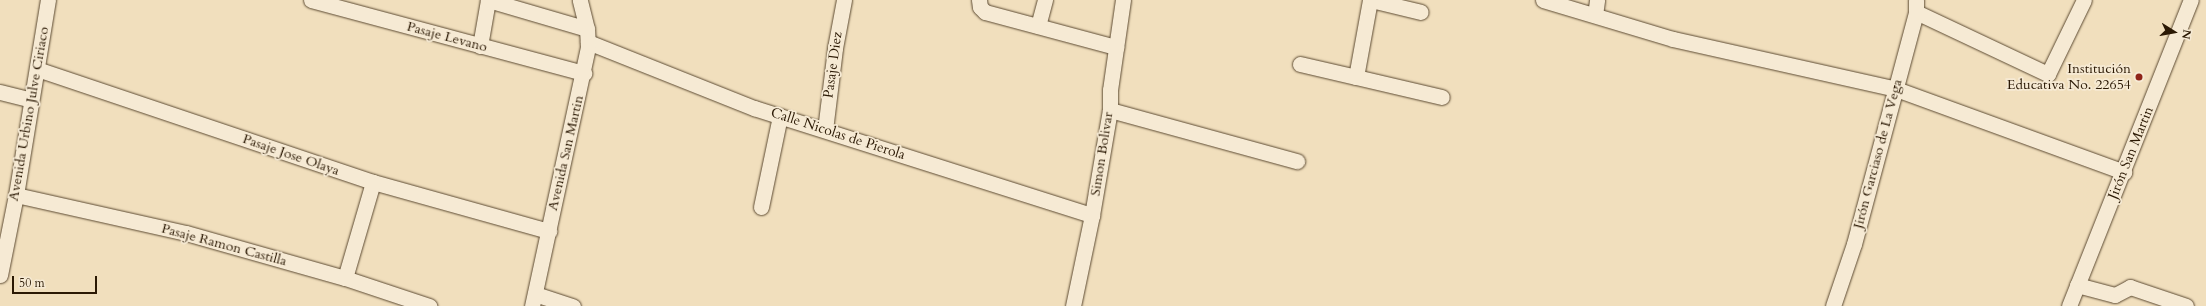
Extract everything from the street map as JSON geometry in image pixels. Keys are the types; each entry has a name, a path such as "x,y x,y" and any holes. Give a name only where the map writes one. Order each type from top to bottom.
{"street":[{"name":"Avenida Urbino Julve Ciriaco","path":"0,275 4,231 16,195 48,0"},
{"name":"Pasaje Levano","path":"311,0 584,73"},
{"name":"Calle Nicolas de Pierola","path":"480,46 488,0 588,35 747,105 1092,215"},
{"name":"Avenida San Martin","path":"534,300 584,73 588,35 580,0"},
{"name":"Pasaje Diez","path":"825,130 835,48 844,0"},
{"path":"979,0 980,7 985,12 1116,47"},
{"path":"1038,26 1045,0"},
{"name":"Simon Bolivar","path":"1073,306 1092,215 1110,110 1110,90 1123,0"},
{"path":"1356,77 1370,0 1420,12"},
{"path":"1543,0 1673,39 1896,89 2124,172"},
{"path":"1595,15 1597,0"},
{"path":"1916,6 2048,74 2084,0 2092,0"},
{"name":"Jirón San Martin","path":"2069,306 2124,172 2191,0"},
{"name":"Jirón Garciaso de La Vega","path":"1836,305 1896,89 1916,6"},
{"path":"1300,64 1442,97"},
{"name":"Pasaje Jose Olaya","path":"37,69 373,182 549,231"},
{"path":"0,92 32,100"},
{"path":"1110,110 1297,161"},
{"path":"761,207 780,116"},
{"path":"345,278 373,182"},
{"name":"Pasaje Ramon Castilla","path":"16,195 186,233 345,278 429,306"},
{"path":"2077,285 2117,295 2125,288 2134,287 2186,306"},
{"path":"534,300 573,306"}],"place":[{"name":"Institución Educativa No. 22654","path":"2139,77"}]}
